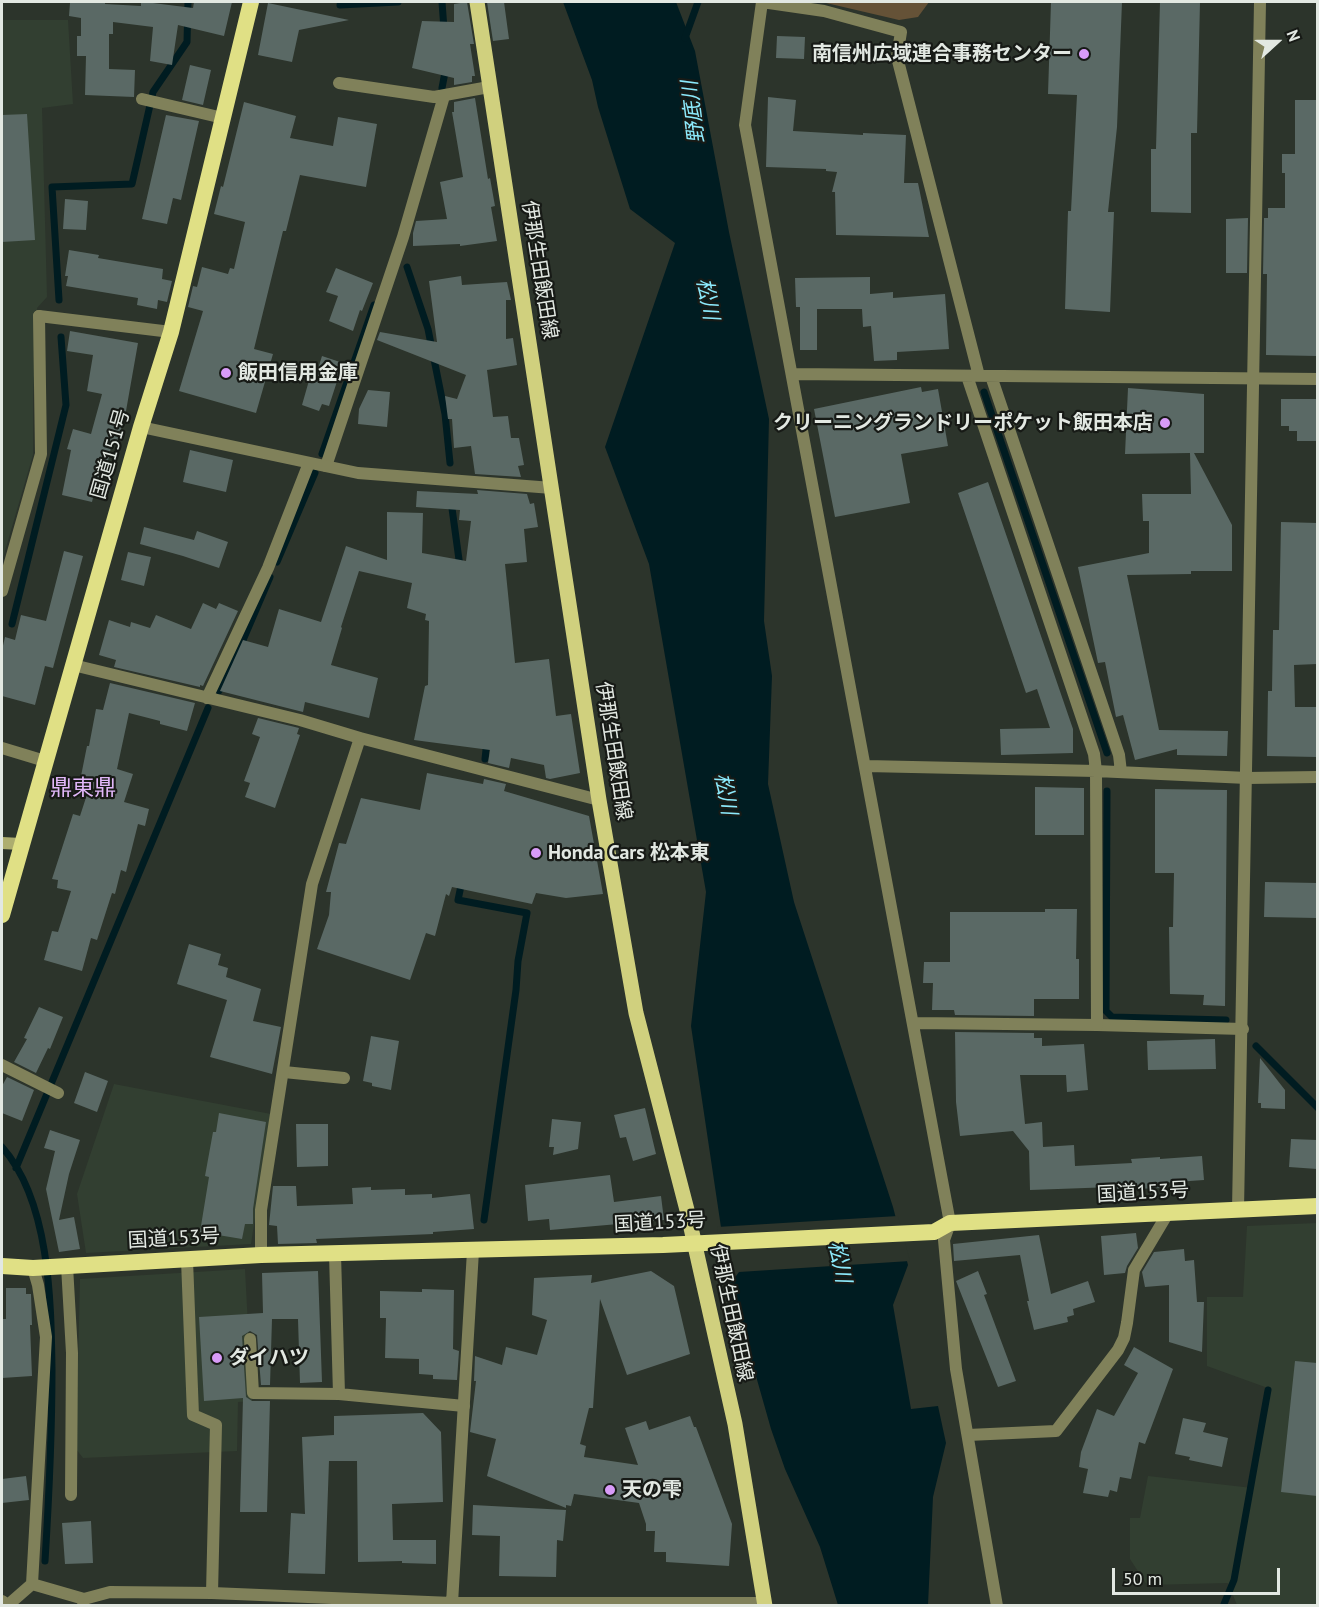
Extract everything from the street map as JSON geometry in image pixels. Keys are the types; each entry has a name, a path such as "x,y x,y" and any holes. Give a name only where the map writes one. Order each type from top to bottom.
{"highway":[{"name":"国道151号","path":"2,915 72,665 171,332 251,2"},
{"name":"国道153号","path":"2,1266 35,1268 261,1255 695,1244 934,1232 950,1223 1317,1206"}],"main road":[{"name":"伊那生田飯田線","path":"477,2 599,800 636,1013 695,1244 735,1424 765,1604"},
{"path":"2,843 21,844"}],"street":[{"path":"997,1605 956,1369 944,1240 950,1223 745,125 762,2 824,11 901,32 897,57 979,376 1094,754 1096,771 1097,1025"},
{"path":"1238,1209 1260,2"},
{"path":"339,83 434,97 489,87"},
{"path":"326,466 403,237 444,96"},
{"path":"142,99 223,118"},
{"path":"2,591 41,454 39,316 171,332"},
{"path":"792,374 1317,379"},
{"path":"979,376 1119,754 1121,772"},
{"path":"141,427 358,473 552,488"},
{"path":"207,698 268,568 309,463"},
{"path":"72,665 300,720 360,738 599,800"},
{"path":"261,1255 261,1210 312,884 360,738"},
{"path":"2,748 45,760"},
{"path":"866,766 1096,771 1247,778 1317,777"},
{"path":"914,1023 1243,1029"},
{"path":"2,1065 58,1093"},
{"path":"284,1072 344,1078"},
{"path":"968,1435 1056,1431 1118,1350 1124,1338 1134,1270 1168,1213"},
{"path":"460,1604 464,1406 473,1251"},
{"path":"335,1254 339,1394"},
{"path":"187,1260 193,1415 216,1425 212,1593"},
{"path":"62,1267 72,1353 71,1495"},
{"path":"2,1601 8,1605 32,1584 46,1337 35,1268"},
{"path":"250,1339 253,1393 339,1394 464,1406"},
{"path":"32,1584 83,1602 110,1592 212,1593 460,1604 765,1604"}],"shaded area":[{"path":"822,2 929,2 918,17 899,20"},
{"path":"2,20 68,20 73,104 42,108 47,297 37,308 33,455 2,561"},
{"path":"114,1084 271,1114 251,1244 86,1253 77,1194"},
{"path":"1317,1223 1317,1605 1237,1605 1228,1583 1147,1585 1130,1559 1130,1518 1140,1518 1148,1476 1252,1488 1265,1387 1207,1366 1207,1297 1243,1297 1247,1226"},
{"path":"245,1269 252,1401 238,1402 237,1451 83,1458 76,1449 80,1279"}],"water":[{"name":"松川","path":"563,2 676,2 695,51 729,232 769,419 764,621 772,676 768,784 794,902 893,1207 908,1265 893,1305 911,1409 938,1406 946,1443 933,1497 928,1605 838,1605 820,1547 785,1469 771,1429 729,1281 691,1026 706,892 649,564 605,447 675,243 630,209 598,107 592,80"}],"pier":[{"path":"898,1216 910,1261 739,1272 733,1280 726,1281 717,1227"}],"building":[{"path":"141,2 145,2 193,8 194,2 232,2 224,36 178,25 172,65 150,61 153,27 113,22 113,34 109,34 109,69 135,70 134,97 85,95 86,56 77,56 77,36 81,36 81,18 69,16 70,3 141,6"},
{"path":"467,2 474,44 470,44 475,76 472,76 472,82 454,85 454,78 412,68 422,21 454,22 454,4"},
{"path":"487,2 504,2 509,39 493,41"},
{"path":"1051,2 1122,2 1117,127 1108,212 1114,212 1110,312 1065,309 1068,211 1071,211 1077,95 1048,94"},
{"path":"1160,2 1200,2 1197,133 1191,133 1191,213 1151,212 1151,149 1156,149"},
{"path":"268,3 349,20 299,30 292,62 258,55"},
{"path":"777,36 805,37 804,59 776,58"},
{"path":"190,65 211,70 203,105 182,100"},
{"path":"768,97 796,100 793,131 906,135 904,183 918,183 929,237 836,235 835,192 832,192 837,172 826,171 826,169 766,167"},
{"path":"475,98 488,179 490,178 495,206 491,207 497,241 460,246 460,244 413,246 416,221 447,219 440,182 463,177 452,112 454,112 454,102"},
{"path":"1295,100 1317,100 1317,356 1266,355 1267,274 1263,274 1264,218 1268,218 1268,208 1285,208 1285,173 1282,173 1282,154 1295,154"},
{"path":"244,102 296,116 290,138 333,146 338,117 377,124 366,187 300,175 286,231 283,231 254,349 273,354 256,413 179,391 203,311 188,307 193,286 197,287 202,267 228,274 230,268 234,269 245,222 214,214"},
{"path":"27,114 35,240 2,242 2,115"},
{"path":"166,115 199,121 181,200 173,198 167,224 142,219"},
{"path":"65,199 88,201 86,230 63,229"},
{"path":"1248,218 1247,273 1226,273 1226,219"},
{"path":"69,250 99,255 98,258 163,269 162,279 172,281 167,302 158,300 157,309 137,305 138,298 66,286 68,276 65,276"},
{"path":"336,268 373,283 353,331 329,321 338,296 326,292"},
{"path":"461,276 462,285 507,282 511,300 506,300 506,339 513,338 517,365 487,370 493,417 508,416 511,438 519,438 524,465 518,466 521,477 475,474 471,446 454,448 452,419 448,419 445,396 457,399 466,375 377,340 380,332 437,342 429,281"},
{"path":"870,277 870,294 893,292 893,298 945,294 949,349 897,352 897,360 874,361 871,326 863,327 862,309 817,309 817,350 800,350 800,307 796,307 795,278"},
{"path":"70,331 138,343 126,411 117,444 112,443 102,487 96,485 92,502 62,495 71,450 67,449 73,429 91,434 102,394 87,391 93,355 67,351"},
{"path":"322,356 343,363 329,406 322,404 319,411 302,405 310,377 315,378"},
{"path":"921,387 922,392 938,389 948,446 901,454 910,503 835,517 814,409"},
{"path":"1128,388 1204,394 1204,453 1194,453 1232,525 1232,571 1127,575 1159,730 1228,731 1227,756 1177,755 1177,749 1135,760 1123,715 1116,717 1105,662 1098,663 1078,567 1149,553 1149,521 1143,521 1142,494 1191,494 1190,453 1125,454"},
{"path":"368,390 390,392 387,427 358,424 359,409"},
{"path":"1281,399 1317,399 1317,441 1297,441 1297,431 1289,431 1289,426 1281,426"},
{"path":"190,450 233,460 226,492 183,482"},
{"path":"988,482 1073,729 1073,753 1001,755 1000,729 1050,728 1037,689 1026,693 958,493"},
{"path":"477,490 527,494 530,504 534,503 538,527 524,529 527,562 505,564 515,663 549,659 556,716 571,714 580,773 550,779 546,778 544,765 511,758 509,768 488,763 490,750 414,740 425,686 428,685 429,621 425,620 426,614 407,608 412,583 359,571 341,627 331,665 378,678 369,718 305,702 303,712 220,691 243,640 268,647 279,609 321,622 346,546 387,560 387,512 423,513 422,553 466,561 471,521 459,520 460,510 416,507 417,491 478,494"},
{"path":"1281,522 1317,523 1317,664 1294,665 1295,707 1317,707 1317,757 1267,756 1268,691 1272,691 1273,630 1279,630"},
{"path":"144,527 194,540 197,531 228,542 219,568 140,544"},
{"path":"64,551 83,556 53,668 45,666 35,705 2,696 2,650 5,637 15,640 21,615 46,621"},
{"path":"128,552 151,557 144,586 121,580"},
{"path":"203,603 216,609 219,603 238,611 203,686 114,667 116,660 99,655 109,620 130,627 131,622 150,628 156,615 191,629"},
{"path":"110,683 195,703 187,731 129,713 117,769 133,774 124,802 149,809 145,826 138,824 126,872 121,870 115,894 112,893 97,940 91,938 82,971 44,960 52,931 58,932 71,891 57,888 58,880 52,879 73,814 80,816 92,779 81,776 96,709 103,710"},
{"path":"258,718 299,728 297,734 300,735 275,808 245,797 250,783 244,781 260,737 252,734"},
{"path":"427,773 483,784 484,779 506,784 504,791 589,816 603,894 566,898 536,893 532,904 452,887 449,896 446,894 435,936 426,933 410,980 317,949 329,915 331,892 326,892 339,843 346,844 361,798 420,810"},
{"path":"1035,787 1084,788 1084,835 1035,835"},
{"path":"1155,789 1227,790 1225,1006 1203,1005 1204,995 1170,994 1169,927 1173,927 1174,873 1155,873"},
{"path":"1265,882 1317,883 1317,918 1264,917"},
{"path":"1045,909 1077,909 1076,959 1079,959 1079,999 1034,999 1034,1016 955,1015 954,1010 932,1010 933,983 923,983 924,962 950,962 950,912 1045,912"},
{"path":"189,944 221,954 218,965 228,968 226,977 261,989 253,1021 281,1027 272,1074 210,1057 227,1000 177,984"},
{"path":"39,1007 63,1017 50,1049 48,1048 36,1073 14,1062 27,1039 24,1038"},
{"path":"955,1032 1034,1033 1034,1038 1042,1038 1042,1046 1084,1044 1088,1090 1067,1092 1066,1075 1020,1075 1025,1124 1042,1122 1043,1147 1074,1145 1075,1166 1132,1163 1131,1159 1202,1156 1204,1180 1161,1183 1161,1188 1030,1190 1029,1151 1013,1131 960,1136 956,1102"},
{"path":"371,1036 399,1041 391,1090 372,1086 372,1083 363,1081"},
{"path":"1215,1039 1216,1069 1148,1070 1147,1041"},
{"path":"1260,1058 1285,1090 1285,1109 1261,1108 1261,1103 1258,1103"},
{"path":"85,1072 108,1081 97,1112 74,1103"},
{"path":"7,1077 34,1090 22,1121 2,1113 2,1086"},
{"path":"645,1108 656,1154 633,1161 626,1137 620,1138 614,1115"},
{"path":"219,1113 266,1122 253,1209 253,1224 245,1224 242,1239 200,1232 209,1177 205,1176"},
{"path":"552,1119 581,1122 578,1149 553,1155 554,1147 549,1147"},
{"path":"296,1124 328,1124 328,1166 297,1167"},
{"path":"50,1130 80,1140 69,1174 59,1220 74,1217 80,1249 59,1252 46,1189 55,1151 44,1148"},
{"path":"1291,1139 1317,1140 1317,1169 1289,1167"},
{"path":"610,1175 614,1202 661,1196 664,1220 550,1230 549,1219 528,1221 525,1185"},
{"path":"273,1186 296,1186 297,1206 353,1204 352,1188 405,1189 405,1195 432,1194 432,1198 470,1194 474,1229 433,1232 433,1234 316,1239 317,1243 278,1244 277,1226 269,1225"},
{"path":"1136,1233 1138,1248 1125,1273 1104,1275 1101,1236"},
{"path":"1039,1235 1051,1294 1088,1281 1095,1302 1073,1309 1074,1315 1067,1317 1068,1322 1034,1330 1020,1255 954,1261 953,1244"},
{"path":"1184,1249 1185,1261 1194,1260 1197,1302 1204,1302 1202,1352 1169,1342 1169,1285 1145,1287 1142,1272 1154,1252"},
{"path":"318,1271 322,1382 300,1383 298,1319 272,1319 270,1385 261,1385 257,1335 250,1331 242,1336 246,1397 252,1401 270,1401 267,1512 240,1512 243,1398 204,1401 199,1317 263,1313 262,1273"},
{"path":"651,1271 674,1286 690,1354 627,1375 600,1299 593,1408 589,1408 580,1444 586,1446 584,1457 638,1465 625,1428 646,1421 649,1430 690,1416 732,1524 729,1566 666,1562 666,1552 654,1552 655,1531 646,1531 639,1503 574,1494 571,1506 566,1505 566,1508 487,1476 496,1439 470,1432 476,1381 474,1381 475,1356 502,1365 506,1347 537,1355 547,1320 532,1315 534,1278 592,1275 591,1283"},
{"path":"978,1271 987,1294 984,1295 1016,1381 998,1387 956,1281"},
{"path":"6,1288 26,1288 26,1294 31,1294 32,1376 2,1378 2,1319 6,1319"},
{"path":"422,1289 454,1290 453,1349 459,1351 457,1380 433,1379 433,1375 419,1374 419,1359 385,1358 386,1318 380,1318 380,1291 422,1292"},
{"path":"1134,1347 1173,1369 1145,1444 1139,1442 1131,1479 1120,1477 1117,1492 1110,1490 1108,1497 1083,1493 1088,1469 1079,1467 1081,1452 1097,1409 1114,1416 1138,1373 1124,1365"},
{"path":"1295,1361 1317,1363 1317,1496 1281,1492"},
{"path":"423,1413 441,1432 443,1502 392,1504 393,1540 436,1540 436,1564 402,1563 402,1561 358,1562 357,1461 329,1461 325,1574 288,1573 291,1513 305,1514 302,1437 334,1435 334,1416"},
{"path":"1183,1418 1206,1423 1203,1432 1228,1438 1222,1467 1189,1460 1190,1457 1175,1454"},
{"path":"26,1476 29,1500 2,1503 2,1479"},
{"path":"473,1505 566,1510 563,1541 557,1540 556,1577 499,1576 500,1536 472,1535"},
{"path":"91,1521 93,1563 65,1564 62,1523"}],"waterway":[{"path":"59,300 52,187 132,184 153,92 187,42 188,2"},
{"path":"340,5 398,2"},
{"path":"442,2 444,29"},
{"name":"野底川","path":"685,38 698,2"},
{"path":"442,88 446,67"},
{"path":"407,267 428,329 445,414 450,463"},
{"path":"322,454 374,305"},
{"path":"12,624 66,405 61,337"},
{"path":"984,392 1107,753"},
{"path":"277,562 315,473"},
{"path":"451,501 460,567"},
{"path":"219,691 270,577"},
{"path":"16,1168 208,708"},
{"path":"485,759 487,740"},
{"path":"1107,791 1106,1011 1112,1017 1226,1020"},
{"path":"462,881 458,900 527,913 518,961 484,1220"},
{"path":"1256,1046 1318,1108"},
{"path":"2,1147 18,1169 30,1195 45,1253 52,1343 50,1466 45,1561"},
{"path":"1224,1604 1234,1580 1268,1390"}],"place":[{"name":"南信州広域連合事務センター","path":"1084,54"},
{"name":"飯田信用金庫","path":"226,373"},
{"name":"クリーニングランドリーポケット飯田本店","path":"1165,423"},
{"name":"Honda Cars 松本東","path":"536,853"},
{"name":"ダイハツ","path":"217,1358"},
{"name":"天の雫","path":"610,1490"}],"district":[{"name":"鼎東鼎","path":"83,789"}]}
